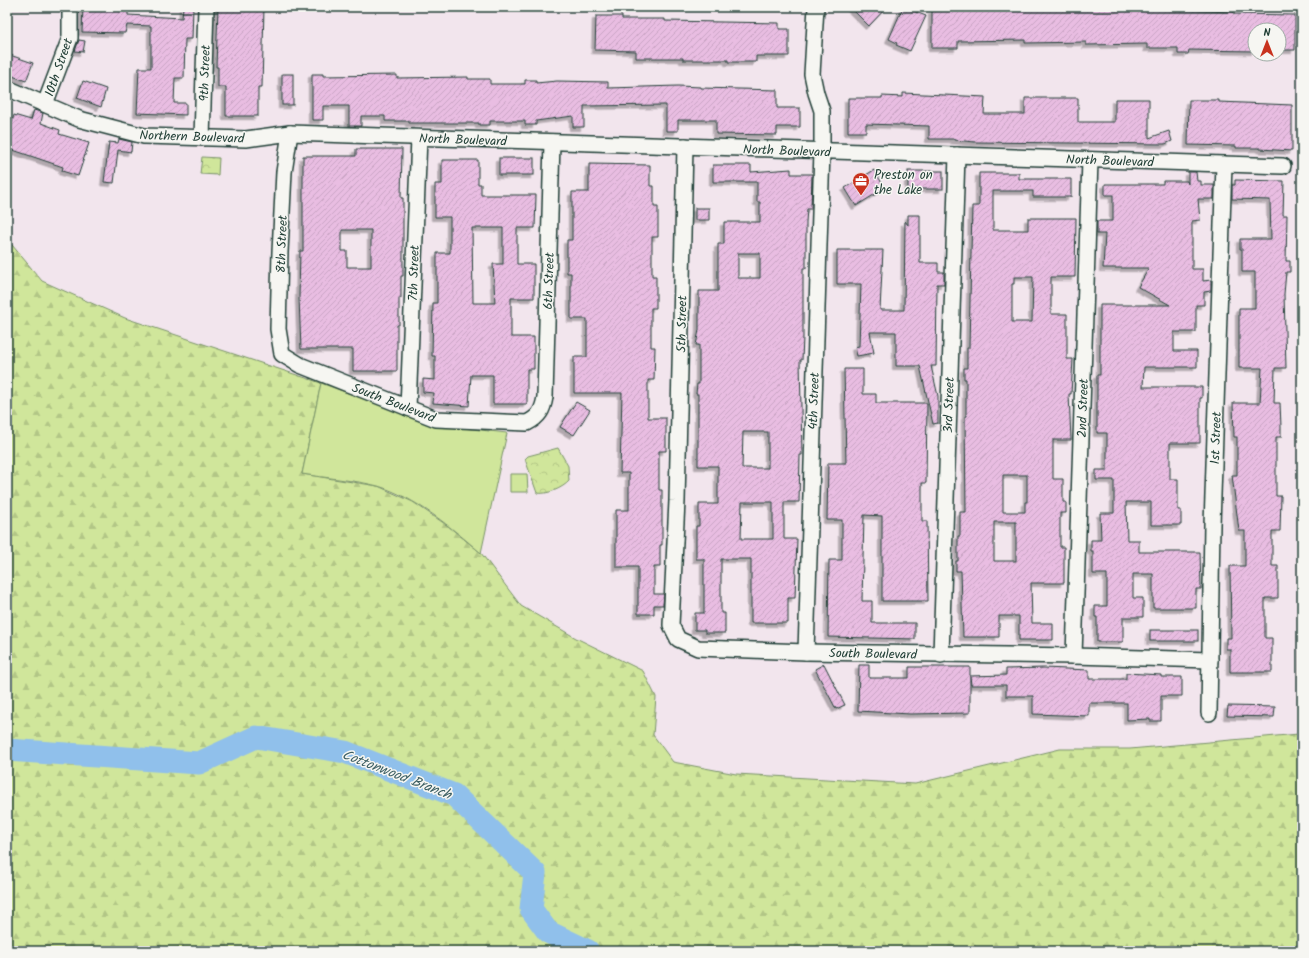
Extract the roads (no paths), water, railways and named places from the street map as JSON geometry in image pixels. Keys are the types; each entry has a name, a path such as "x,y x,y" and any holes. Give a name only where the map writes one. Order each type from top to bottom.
{"street":[{"name":"10th Street","path":"46,104 70,38 70,7"},
{"name":"9th Street","path":"202,138 206,7"},
{"name":"4th Street","path":"806,652 822,151 822,111 812,74 816,7"},
{"name":"Northern Boulevard","path":"7,88 79,119 144,136 246,139 290,133"},
{"name":"North Boulevard","path":"290,133 1283,166"},
{"name":"8th Street","path":"282,354 278,329 280,252 284,172 290,133"},
{"name":"7th Street","path":"408,408 419,138"},
{"name":"6th Street","path":"536,419 543,408 545,396 552,142"},
{"name":"5th Street","path":"677,501 685,146"},
{"name":"3rd Street","path":"941,654 944,520 957,155"},
{"name":"2nd Street","path":"1074,656 1090,160"},
{"name":"1st Street","path":"1209,713 1213,518 1224,164"},
{"name":"South Boulevard","path":"282,354 300,365 436,419 527,423 536,419"},
{"name":"South Boulevard","path":"677,501 671,625 678,639 698,648 806,652 1074,656 1210,660"}],"waterway":[{"name":"Cottonwood Branch","path":"7,750 199,763 256,737 345,752 454,795 535,873 531,909 548,932 588,951"}],"place":[{"name":"Preston on the Lake","path":"861,196"}]}
